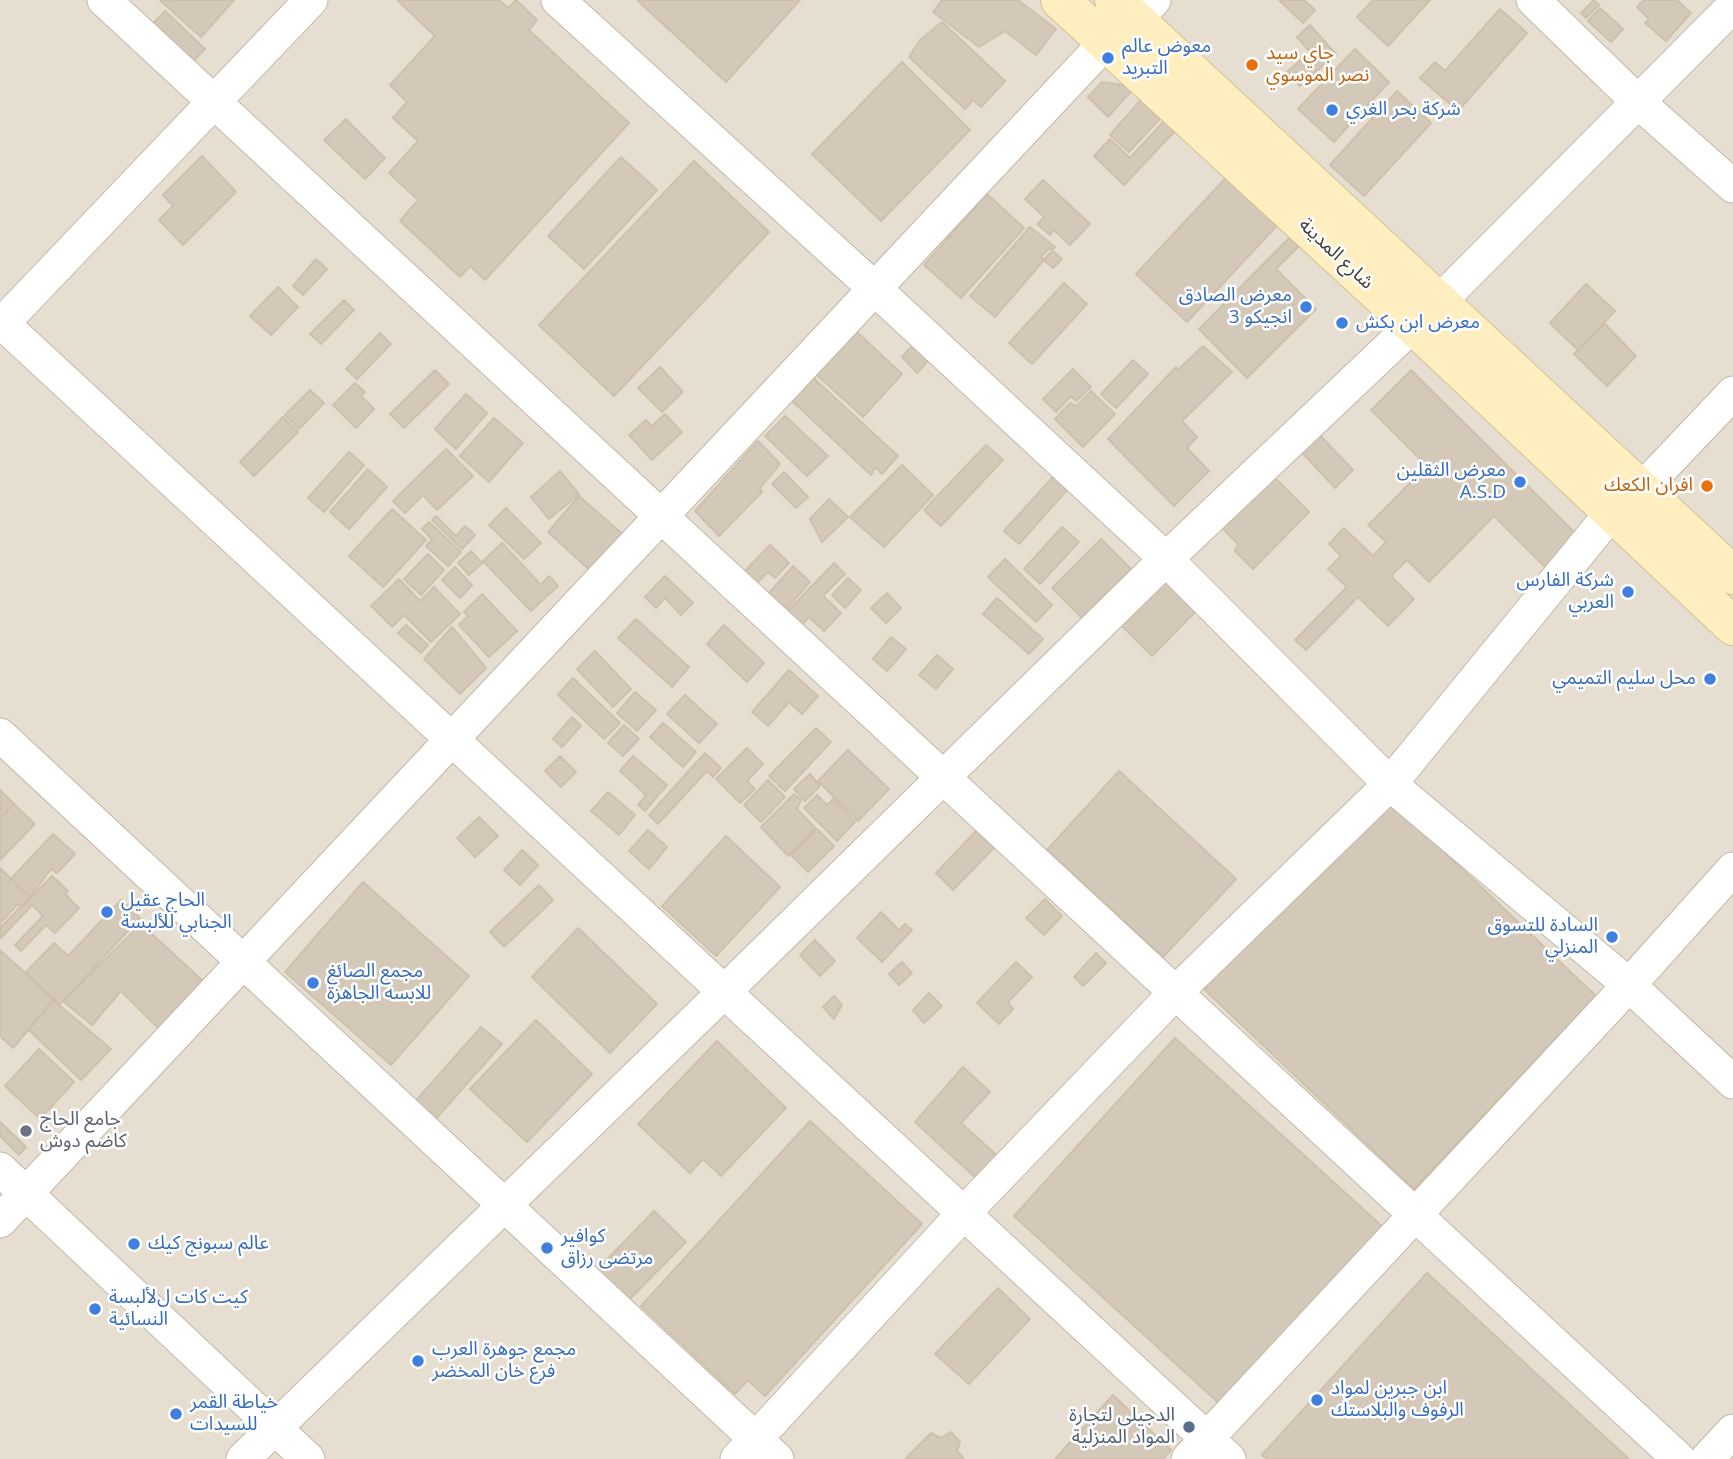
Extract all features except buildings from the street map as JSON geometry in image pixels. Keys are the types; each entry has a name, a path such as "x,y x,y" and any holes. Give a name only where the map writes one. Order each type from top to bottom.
{"main road":[{"name":"شارع المدينة","path":"1060,0 1106,43 1426,313 1627,501 1733,626"},
{"name":"شارع المدينة","path":"1135,7 1426,313"},
{"name":"شارع المدينة","path":"1627,501 1733,575"}],"street":[{"path":"104,0 1679,1459"},
{"path":"311,0 1,324 964,1213 1208,1452 1415,1215 1733,869"},
{"path":"558,0 1166,559 1390,784 1629,985 1733,1082"},
{"path":"1533,0 1637,101 1733,186"},
{"path":"243,1459 1166,559 1426,313 1733,6"},
{"path":"0,1221 1106,43"},
{"path":"0,735 505,1206 757,1452 964,1213 1176,992 1390,784 1627,501 1733,393"},
{"path":"0,1169 308,1459"},
{"path":"1707,1459 1733,1431"}],"shaded area":[{"path":"0,0 1733,0 1733,1459 0,1459"}],"place":[{"name":"معوض عالم التبريد","path":"1108,58"},
{"name":"جاي سيد نصر الموسوي","path":"1252,65"},
{"name":"ِشركة بحر الغري","path":"1332,110"},
{"name":"معرض الصادق 3 انجيكو","path":"1306,307"},
{"name":"معرض ابن بكش","path":"1342,323"},
{"name":"معرض الثقلين A.S.D","path":"1520,482"},
{"name":"افران الكعك","path":"1707,486"},
{"name":"شركة الفارس العربي","path":"1628,592"},
{"name":"محل سليم التميمي","path":"1710,679"},
{"name":"الحاج عقيل الجنابي للألبسة","path":"107,912"},
{"name":"السادة للتسوق المنزلي","path":"1612,937"},
{"name":"مجمع الصائغ للابسه الجاهزة","path":"313,983"},
{"name":"جامع الحاج كاضم دوش","path":"26,1131"},
{"name":"عالم سبونج كيك","path":"134,1244"},
{"name":"كوافير مرتضى رزاق","path":"547,1248"},
{"name":"كيت كات لﻷلبسة النسائية","path":"95,1309"},
{"name":"مجمع جوهرة العرب فرع خان المخضر","path":"418,1361"},
{"name":"ابن جبرين لمواد الرفوف والبلاستك","path":"1317,1400"},
{"name":"خياطة القمر للسيدات","path":"176,1414"},
{"name":"الدجيلي لتجارة المواد المنزلية","path":"1189,1427"}]}
